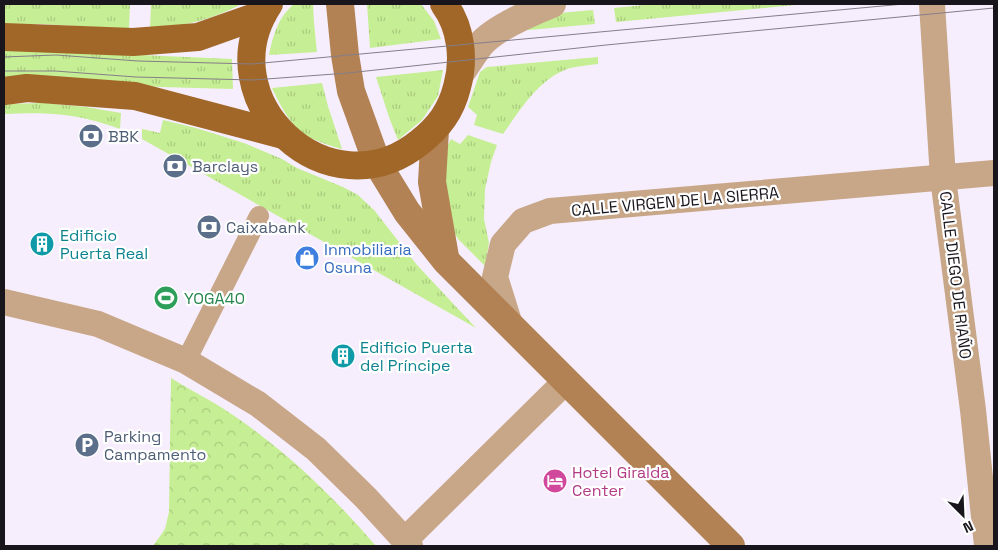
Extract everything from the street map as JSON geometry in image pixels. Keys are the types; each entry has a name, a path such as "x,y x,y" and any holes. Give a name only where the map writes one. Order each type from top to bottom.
{"main road":[{"path":"340,4 351,92 377,163 407,212 446,261 731,546"},
{"path":"266,9 254,39 252,64 253,80 264,110 283,136 305,152 329,162 353,165 377,163 409,151 435,130 453,103 461,73 461,46 450,12 444,4"},
{"path":"4,37 133,42 198,37 266,9"},
{"path":"4,91 27,88 135,96 283,136"},
{"path":"435,130 432,182 446,261"}],"street":[{"path":"461,73 489,37 524,16 552,4"},
{"name":"CALLE DIEGO DE RIAÑO","path":"932,4 943,178 973,410 987,546"},
{"name":"CALLE VIRGEN DE LA SIERRA","path":"510,325 495,277 503,244 523,221 550,211 994,173"},
{"path":"186,361 259,216"},
{"path":"4,302 98,324 186,361 258,404 316,449 408,543 566,381"}],"green space":[{"path":"4,4 130,4 129,29 41,24 4,25"},
{"path":"151,4 242,4 220,14 197,21 150,29"},
{"path":"294,4 313,4 317,52 269,55 274,34 280,21"},
{"path":"367,4 421,4 434,21 441,39 370,48"},
{"path":"654,4 806,4 616,22 614,8"},
{"path":"593,10 595,24 525,29 559,13"},
{"path":"4,49 232,59 233,89 160,87 49,80 4,80"},
{"path":"598,57 598,64 570,68 549,79 532,95 503,134 474,125 477,115 468,107 480,72 487,67"},
{"path":"443,70 438,96 422,120 398,140 376,77"},
{"path":"322,83 342,149 316,140 298,129 285,112 272,88"},
{"path":"44,103 121,113 120,129 90,120 63,115 35,113 4,114 4,104"},
{"path":"163,120 244,143 358,195 374,210 417,265 476,328 142,139 142,129 160,133"},
{"path":"468,135 497,145 485,189 484,219 489,243 485,266 458,239 449,224 442,156 451,139 460,144"},
{"path":"171,378 223,408 270,442 343,509 376,546 153,546 165,529 169,512"}],"tram line":[{"path":"4,57 56,55 138,61 252,64 904,4"},
{"path":"4,71 55,71 136,77 253,80 348,73 606,45 994,8"}],"place":[{"name":"BBK","path":"91,136"},
{"name":"Barclays","path":"175,166"},
{"name":"Caixabank","path":"209,227"},
{"name":"Edificio Puerta Real","path":"42,244"},
{"name":"Inmobiliaria Osuna","path":"307,258"},
{"name":"YOGA40","path":"166,298"},
{"name":"Edificio Puerta del Príncipe","path":"343,356"},
{"name":"Parking Campamento","path":"87,445"},
{"name":"Hotel Giralda Center","path":"555,481"}]}
